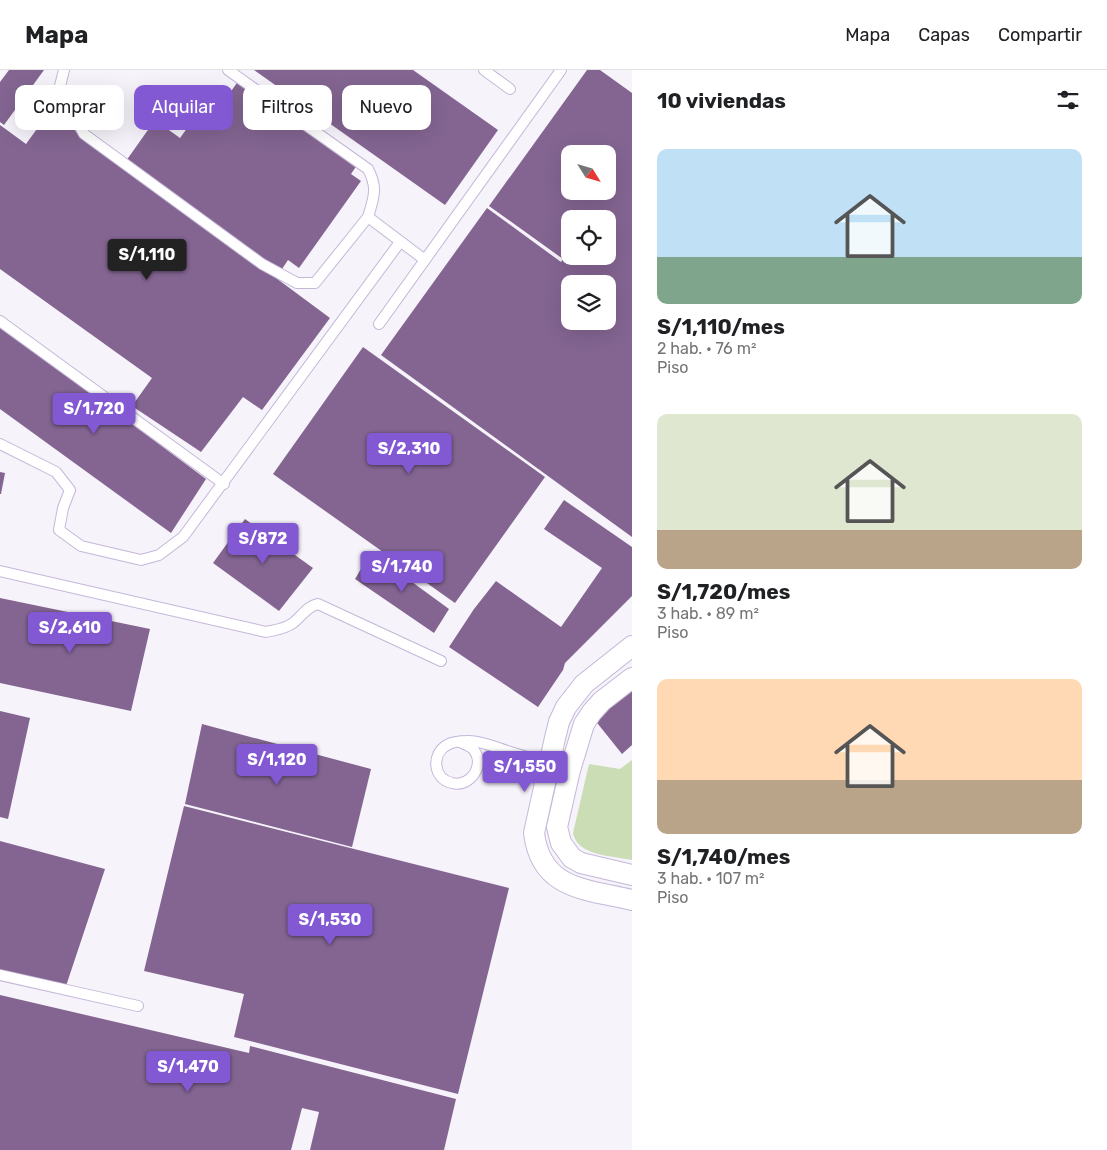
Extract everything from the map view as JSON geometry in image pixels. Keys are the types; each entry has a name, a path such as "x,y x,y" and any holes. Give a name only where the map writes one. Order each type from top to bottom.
{"street":[{"path":"632,646 575,693 566,707 559,722 534,832 535,842 541,859 552,874 567,885 632,900"},
{"path":"632,678 602,701 584,724 570,770 557,827 560,843 572,858 581,863 632,875"}],"lane":[{"path":"64,70 59,90 84,134 262,264 297,283 315,283 368,217 374,199 375,182 368,169 228,70"},
{"path":"484,70 510,89"},
{"path":"379,324 561,70"},
{"path":"368,217 425,260"},
{"path":"0,444 56,472 70,490 63,508 59,530 82,546 141,560 159,555 183,537 224,484 400,242"},
{"path":"0,321 224,484"},
{"path":"0,571 266,632 280,630 292,624 312,605 318,604 441,661"},
{"path":"462,743 474,752 478,761 476,771 465,782 452,783 442,778 439,774 436,761 437,756 450,743 480,742 570,770"},
{"path":"0,975 138,1006"}],"green space":[{"path":"632,760 632,860 588,851 576,841 573,833 589,764 620,769"}],"building":[{"path":"9,70 44,70 33,85 15,85 15,110 4,125 0,122 0,82"},
{"path":"254,70 413,70 498,130 445,205 332,125 332,85 275,85"},
{"path":"587,70 600,70 632,93 632,537 381,355 487,208 561,262 561,265 616,265 616,210 561,210 561,258 489,206"},
{"path":"239,80 246,85 243,85 243,130 308,130 357,165 351,174 361,181 299,268 288,260 280,272 126,161 148,130 169,130 180,138 186,130 233,130 233,88"},
{"path":"0,125 26,144 36,130 76,130 330,318 262,410 243,397 201,452 132,406 152,378 0,269"},
{"path":"0,326 206,479 171,533 0,409"},
{"path":"363,347 545,477 455,603 273,474"},
{"path":"0,472 5,473 1,494 0,494"},
{"path":"564,500 632,547 632,596 565,663 563,670 538,707 449,647 474,609 496,581 561,627 602,568 544,529"},
{"path":"245,519 313,568 279,611 213,563"},
{"path":"371,552 449,609 434,633 355,579"},
{"path":"0,598 150,629 131,711 0,683"},
{"path":"632,689 632,745 622,754 594,719"},
{"path":"0,711 30,718 8,819 0,817"},
{"path":"202,724 371,769 352,847 185,804"},
{"path":"184,806 509,888 458,1094 234,1037 244,994 144,971"},
{"path":"0,841 105,869 65,989 0,971"},
{"path":"0,995 249,1053 250,1046 456,1099 444,1150 310,1150 319,1112 302,1108 291,1150 0,1150"}]}
